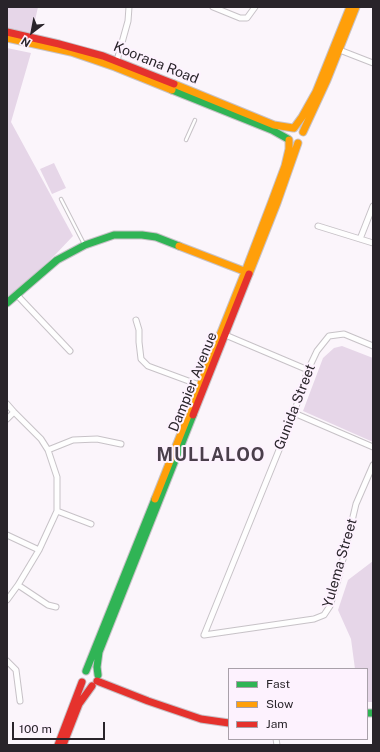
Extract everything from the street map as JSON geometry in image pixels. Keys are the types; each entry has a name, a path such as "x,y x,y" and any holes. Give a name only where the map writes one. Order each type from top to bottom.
{"main road":[{"path":"350,7 336,49 327,80 303,132 303,139 298,144 293,144 288,140 289,132 302,117 310,104 336,49 356,7"},
{"name":"Koorana Road","path":"7,32 82,50 272,130 288,140"},
{"name":"Koorana Road","path":"7,38 71,52 116,64 274,125 293,128"},
{"path":"293,128 299,129 303,132"},
{"name":"Dampier Avenue","path":"86,671 247,272 285,166 289,149 288,140"},
{"name":"Dampier Avenue","path":"247,272 282,190 298,144"},
{"path":"7,303 57,260 85,245 114,235 142,235 156,238 247,272"},
{"name":"Dampier Avenue","path":"96,681 99,652 202,386"},
{"path":"58,745 82,682 82,676 86,671 92,670 96,672 96,681 79,704 63,745"},
{"path":"82,682 85,685 96,681 201,719 228,723"}],"street":[{"path":"116,64 128,21 129,7"},
{"path":"213,7 240,18 247,18 255,7"},
{"path":"336,49 373,63"},
{"path":"360,239 373,206"},
{"path":"318,226 373,243"},
{"path":"16,294 70,351"},
{"path":"136,320 140,330 139,342 141,359 148,366 202,386"},
{"path":"223,334 308,370"},
{"name":"Gunida Street","path":"204,635 294,413 308,370 317,351 329,336 344,334 373,346"},
{"path":"7,404 41,439 48,450 57,478 57,511 39,550 7,600"},
{"path":"7,419 14,412"},
{"path":"294,413 373,447"},
{"path":"48,450 73,440 97,439 121,444"},
{"name":"Yulema Street","path":"204,635 314,619 324,615 330,606 339,576 356,504 373,465"},
{"path":"57,511 91,524"},
{"path":"7,535 39,550"},
{"path":"18,585 48,604 56,607"},
{"path":"7,661 16,670 20,701"}],"lane":[{"path":"186,140 195,120"},
{"path":"61,199 85,245"}],"shaded area":[{"path":"7,7 38,7 32,34 7,28"},
{"path":"7,48 31,53 11,122 73,236 7,300"},
{"path":"54,163 66,188 52,194 40,169"},
{"path":"342,346 373,358 373,442 303,411 323,358 334,348"},
{"path":"373,561 373,702 368,702 368,668 355,668 351,639 338,610 348,580"}],"traffic: fast":[{"path":"172,90 272,130 288,139"},
{"path":"7,303 57,260 85,245 114,235 142,235 156,237 179,246"},
{"path":"98,675 97,667 99,652 193,415"},
{"path":"86,671 155,499"},
{"path":"368,713 373,713"}],"traffic: slow":[{"path":"294,128 316,92 350,7"},
{"path":"303,132 327,80 356,7"},
{"path":"7,38 71,52 115,67 172,90"},
{"path":"174,84 274,125 293,128"},
{"path":"155,499 272,201 285,166 289,149 289,140"},
{"path":"249,274 277,203 298,143"},
{"path":"179,246 249,273"}],"traffic: jam":[{"path":"7,32 103,56 174,84"},
{"path":"193,415 249,274"},
{"path":"97,681 148,701 201,719 228,723"},
{"path":"58,745 82,682"},
{"path":"63,745 79,704 92,686"}],"district":[{"name":"MULLALOO","path":"211,455"}]}
